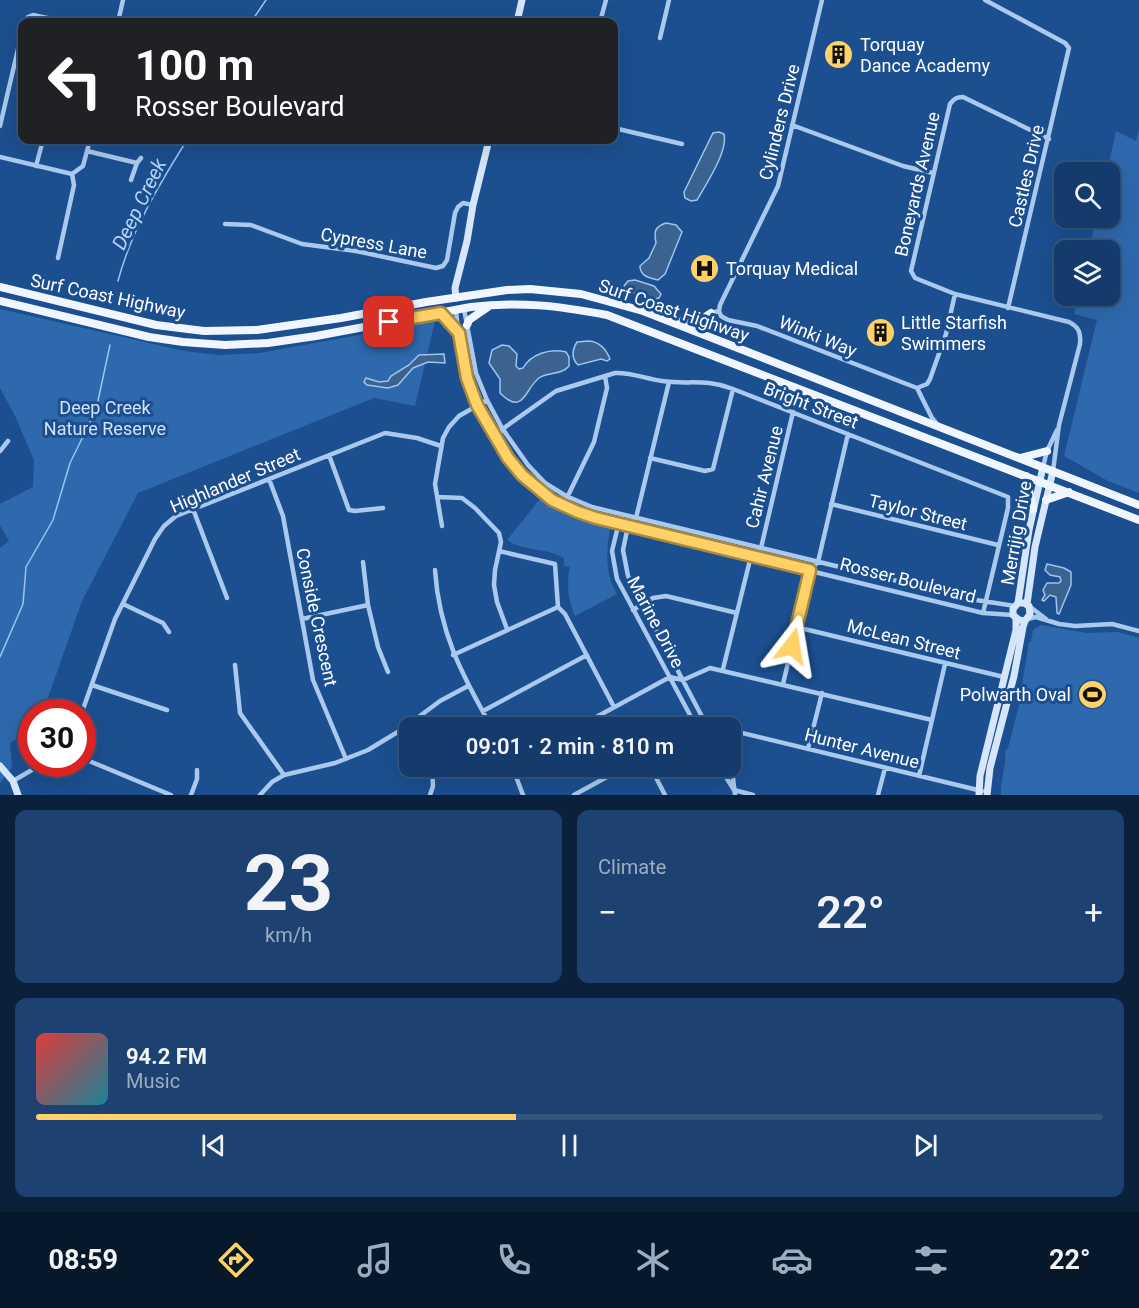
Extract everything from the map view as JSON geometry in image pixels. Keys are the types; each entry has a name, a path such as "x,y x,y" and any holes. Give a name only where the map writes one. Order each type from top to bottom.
{"main road":[{"name":"Surf Coast Highway","path":"0,287 156,325 204,331 256,330 507,290 557,291 604,300 643,311 1139,505"},
{"path":"459,297 460,310"},
{"name":"Surf Coast Highway","path":"0,301 149,337 225,345 268,343 489,306 547,304 607,315 1139,520"},
{"path":"467,325 469,320 489,306"},
{"path":"643,311 690,323 703,320 715,312"},
{"path":"441,313 459,333"},
{"path":"341,318 344,331"},
{"path":"1019,458 1047,451"},
{"path":"1026,476 1033,509"},
{"path":"1046,500 1069,492"}],"street":[{"path":"119,18 123,0"},
{"path":"518,18 522,0"},
{"path":"601,18 606,0"},
{"path":"660,38 669,0"},
{"name":"Cylinders Drive","path":"715,312 778,186 822,0"},
{"name":"Castles Drive","path":"985,0 1065,43 1069,51 1008,308"},
{"path":"27,18 33,15 47,18"},
{"path":"0,126 18,49"},
{"name":"Boneyards Avenue","path":"955,294 915,278 911,271 950,104 955,98 963,97 1049,139"},
{"path":"792,125 903,166 933,173"},
{"path":"618,130 682,144"},
{"path":"36,166 42,144"},
{"path":"0,157 72,174 83,166 89,144"},
{"path":"459,297 459,279 473,205 488,144"},
{"path":"87,151 137,163"},
{"path":"131,180 141,158"},
{"path":"58,258 74,185 72,174"},
{"name":"Cypress Lane","path":"225,224 251,225 302,244 356,251 436,268 443,266 447,260 456,210 463,203 473,205"},
{"path":"938,426 916,388 927,384 930,379 946,334 955,294 1069,322 1080,331 1078,352 1059,425 1053,471"},
{"name":"Rosser Boulevard","path":"460,310 467,325 476,374 502,428 519,456 535,474 566,496 584,504 636,518 985,602 1016,605"},
{"name":"Rosser Boulevard","path":"460,310 459,333 467,378 477,405 494,435 522,475 562,506 587,516 618,524 983,613 1015,617"},
{"name":"Winki Way","path":"715,312 728,320 757,326 916,388"},
{"name":"Bright Street","path":"494,435 556,391 605,376 624,373 669,382 709,382 732,389 1006,495 1008,503 985,602"},
{"path":"562,506 594,442 607,388 605,376"},
{"path":"628,526 636,518 669,382"},
{"path":"650,458 711,470 732,389"},
{"path":"442,526 435,484 441,446 449,427 459,416 487,400"},
{"name":"Cahir Avenue","path":"761,548 793,412"},
{"path":"1043,467 1047,451 1059,425"},
{"name":"Highlander Street","path":"87,699 115,619 160,532 177,516 385,433 417,438 441,446"},
{"path":"783,684 810,570 818,562 848,434"},
{"path":"0,451 8,441"},
{"path":"329,455 349,510 355,512 383,508"},
{"name":"Merrijig Drive","path":"979,793 980,776 1016,630 1016,605 1043,467"},
{"name":"Merrijig Drive","path":"987,794 990,768 1026,620 1030,614 1028,605 1035,546 1053,471"},
{"name":"Conside Crescent","path":"269,479 283,516 313,680 346,759"},
{"path":"438,498 462,498 499,533 501,542 494,585 497,602 507,629"},
{"name":"Taylor Street","path":"831,504 998,545"},
{"path":"194,509 226,598"},
{"name":"Marine Drive","path":"621,514 612,551 617,579 691,717"},
{"name":"Marine Drive","path":"628,526 623,550 625,567 702,717"},
{"path":"723,669 751,556 761,548"},
{"path":"499,551 555,564 558,607 565,614 614,707"},
{"path":"363,562 368,605 378,647 388,672"},
{"path":"435,570 438,601 453,655 486,717"},
{"path":"633,610 657,597 666,596 737,613"},
{"name":"Rosser Boulevard","path":"983,613 985,602"},
{"path":"123,603 163,623 169,632"},
{"path":"302,619 368,605"},
{"name":"Merrijig Drive","path":"1016,605 1028,605"},
{"path":"1028,605 1048,620"},
{"path":"453,655 558,607"},
{"path":"1015,617 1026,620 1036,617 1076,626 1112,624 1139,631"},
{"name":"McLean Street","path":"796,627 1004,677"},
{"path":"483,711 587,655"},
{"path":"919,776 945,664"},
{"path":"235,665 240,713 284,775"},
{"path":"596,717 670,678 682,680 705,669 714,668 932,720"},
{"path":"92,685 167,710"},
{"path":"420,717 430,707 468,686"},
{"path":"808,749 822,693"},
{"path":"260,795 272,782 284,775 346,759 399,733"},
{"name":"Hunter Avenue","path":"741,733 987,794"},
{"path":"96,764 171,795"},
{"path":"0,766 13,781 18,795"},
{"path":"878,795 885,768"},
{"path":"191,795 197,779 197,770"},
{"path":"13,781 20,777"},
{"path":"432,794 434,777"},
{"path":"516,777 523,795"},
{"path":"574,795 585,793 610,777"},
{"path":"656,777 665,795"},
{"path":"725,777 734,793"},
{"path":"733,777 734,793"},
{"path":"734,793 753,795"}],"green space":[{"path":"1139,129 1139,493 1108,481 1064,456 1097,320 1074,314 1076,306 1120,306 1120,240 1091,240 1094,228 1120,228 1120,162 1109,162 1116,131 1136,141"},
{"name":"Deep Creek Nature Reserve","path":"0,309 184,351 219,355 260,353 435,321 415,406 374,398 138,493 82,601 48,699 18,699 18,738 10,743 12,767 0,783 0,548 9,541 0,525 0,504 33,487 34,460 0,388"},
{"path":"540,499 572,518 610,529 608,563 610,579 617,594 575,616 568,592 570,567 564,566 564,558 507,540"},
{"path":"1041,625 1086,633 1118,632 1139,638 1139,795 1001,795 1005,751 1008,748 1023,690 1021,690 1029,642 1031,642 1033,630"}],"shaded area":[{"path":"713,133 724,134 720,159 697,200 691,201 685,198 684,192"},
{"path":"666,223 676,225 682,232 665,274 658,280 643,274 640,266 649,258 656,243 657,228"},
{"path":"635,280 654,286 661,294 659,298 654,299 624,290 628,281"},
{"path":"589,341 602,347 610,359 578,365 573,357 575,345 577,342"},
{"path":"502,345 509,346 517,354 516,366 519,369 536,356 554,351 566,352 569,357 569,366 563,371 539,378 523,398 514,402 500,393 500,379 489,363 492,350"},
{"path":"444,354 445,363 428,362 413,368 398,385 388,388 367,385 364,382 366,378 379,382 388,381 391,376 409,365 419,355"},
{"path":"1047,564 1071,572 1071,585 1059,614 1056,597 1050,595 1044,601 1042,600 1045,595 1043,590 1047,583 1061,581 1060,577 1050,575 1045,570"}],"waterway":[{"name":"Deep Creek","path":"254,18 266,0"},
{"name":"Deep Creek","path":"118,281 138,226 185,144"},
{"name":"Deep Creek","path":"0,657 23,604 26,567 53,520 70,463 96,410 110,345"}],"place":[{"name":"Torquay Dance Academy","path":"839,54"},
{"name":"Torquay Medical","path":"705,268"},
{"name":"Little Starfish Swimmers","path":"880,332"},
{"name":"Polwarth Oval","path":"1092,694"}],"route":[{"path":"389,322 441,313 459,333 472,393 494,435 522,475 552,500 596,518 810,570 792,646"}]}
